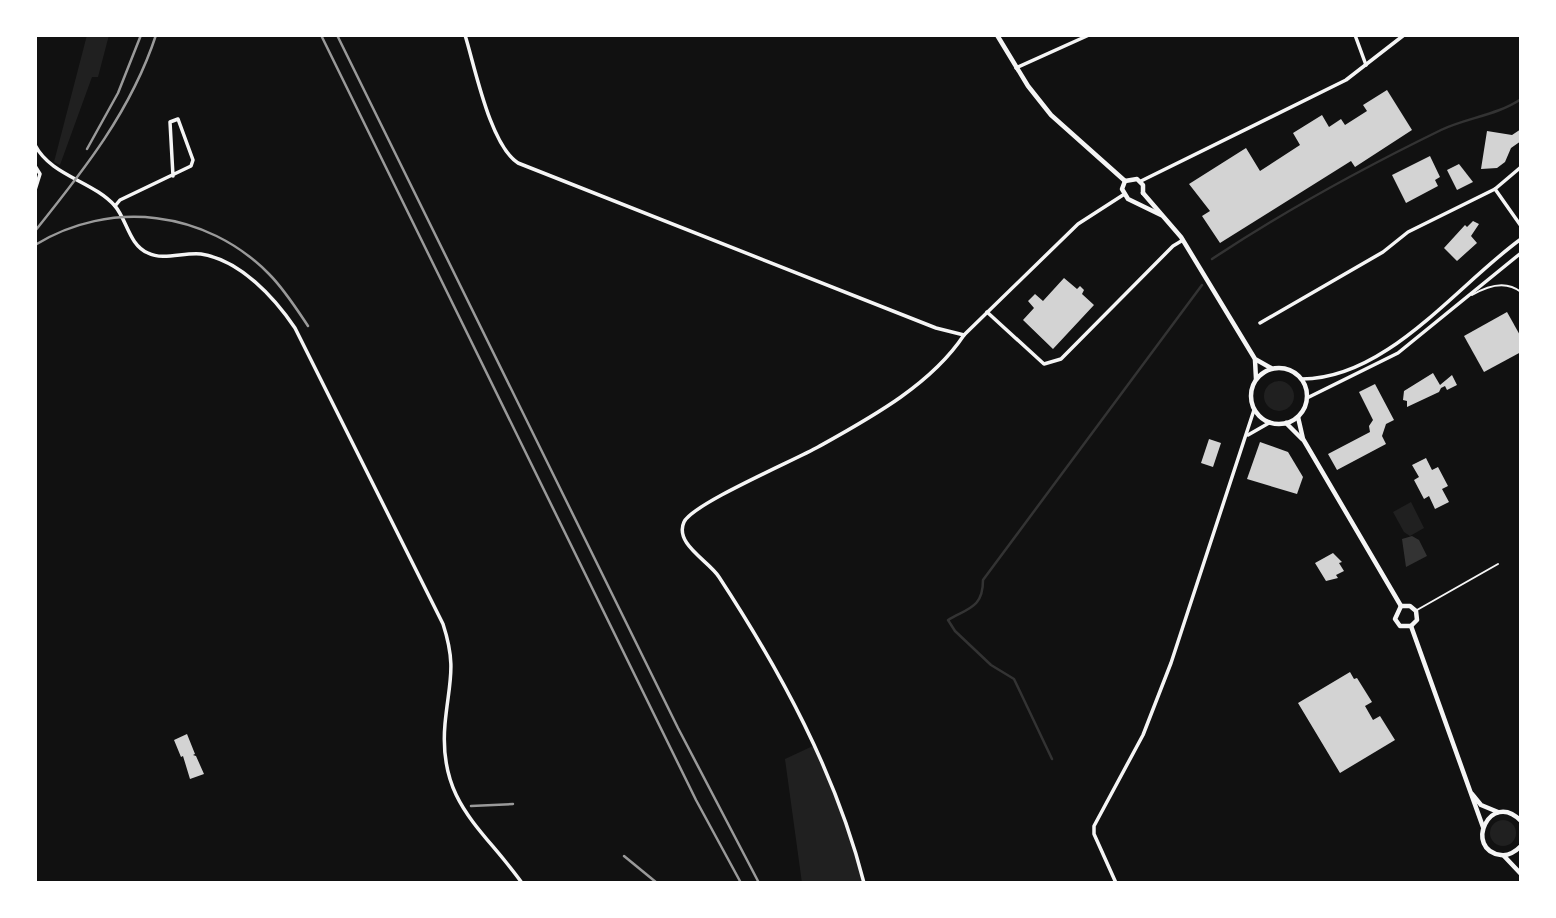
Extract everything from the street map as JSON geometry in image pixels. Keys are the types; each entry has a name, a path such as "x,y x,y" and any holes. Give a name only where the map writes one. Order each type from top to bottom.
{"street":[{"path":"465,35 492,122 512,160 936,328 964,335"},
{"path":"997,35 1016,68 1051,115 1125,181"},
{"path":"1016,68 1089,35"},
{"path":"1354,35 1366,65"},
{"path":"1125,181 1133,178 1141,181 1339,84 1404,35"},
{"path":"115,206 120,200 173,176 191,166 193,160 178,119 170,122 173,176"},
{"path":"35,145 37,154 115,206 136,244 147,253 200,254 222,261 264,290 295,328 443,624 453,660 445,725 446,754 457,796 476,830 522,883"},
{"path":"35,166 40,174 35,190"},
{"path":"1260,323 1383,252 1408,232 1495,189 1521,167"},
{"path":"864,883 847,821 820,755 757,639 719,577 686,541 683,526 688,515 701,507 817,448 900,397 952,351 964,335 1078,224 1123,195 1125,181"},
{"path":"1116,883 1094,834 1094,826 1131,759 1152,712 1247,436 1254,410 1251,394 1256,379 1255,359 1183,240 1143,192 1141,181"},
{"path":"1495,189 1521,226"},
{"path":"1133,200 1143,192"},
{"path":"1123,195 1166,218"},
{"path":"1512,210 1521,215"},
{"path":"1255,359 1272,368 1283,368 1302,379 1320,379 1344,371 1390,346 1434,314 1521,239"},
{"path":"987,312 1044,364 1054,362 1061,359 1173,246 1183,240"},
{"path":"1247,436 1269,423 1286,423 1298,417 1307,398 1387,360 1472,295 1521,253"},
{"path":"1256,379 1272,368"},
{"path":"1302,379 1307,398"},
{"path":"1254,410 1269,423"},
{"path":"1298,417 1303,439"},
{"path":"1286,423 1303,439 1401,606"},
{"path":"1401,606 1409,606 1416,611 1417,620 1411,626 1400,626 1395,619 1401,606"},
{"path":"1411,626 1483,827 1486,846 1504,855 1521,874"},
{"path":"1471,793 1481,806 1510,813 1521,821"},
{"path":"1483,827 1489,818 1498,812"},
{"path":"1504,855 1521,846"}],"lane":[{"path":"1472,295 1490,287 1504,285 1521,292"},
{"path":"1416,611 1498,564"}],"shaded area":[{"path":"87,35 109,35 98,77 92,77 60,165 54,162"},
{"path":"1279,381 1290,385 1294,396 1290,407 1279,411 1268,407 1264,396 1268,385"},
{"path":"1411,502 1424,528 1410,536 1404,532 1393,512"},
{"path":"1412,536 1419,540 1427,556 1406,567 1402,539"},
{"path":"815,745 847,821 865,883 802,883 785,759"},
{"path":"1503,820 1512,824 1516,833 1512,842 1503,846 1494,842 1490,833 1494,824"}],"building":[{"path":"1387,90 1412,130 1355,167 1351,161 1220,243 1202,216 1210,211 1189,184 1246,148 1260,171 1300,145 1293,133 1322,115 1329,127 1341,119 1345,125 1367,111 1363,105"},
{"path":"1521,129 1521,141 1511,148 1505,162 1497,168 1481,169 1487,131 1512,135"},
{"path":"1430,156 1440,177 1435,180 1438,186 1406,203 1392,175"},
{"path":"1459,164 1473,182 1457,190 1447,170"},
{"path":"1473,221 1479,224 1471,236 1477,243 1457,261 1444,248 1465,225 1467,227"},
{"path":"1064,278 1077,289 1080,286 1084,290 1082,294 1094,305 1053,349 1023,320 1034,308 1028,301 1035,294 1043,301"},
{"path":"1507,312 1521,337 1521,352 1484,372 1464,336"},
{"path":"1433,373 1440,385 1452,375 1457,385 1447,390 1445,386 1439,392 1407,407 1407,401 1403,400 1404,391"},
{"path":"1375,384 1394,420 1386,424 1382,436 1386,444 1337,470 1328,454 1370,432 1369,426 1373,420 1359,392"},
{"path":"1209,439 1221,443 1213,467 1201,463"},
{"path":"1260,442 1288,452 1303,477 1297,494 1247,479"},
{"path":"1426,458 1432,470 1438,467 1448,486 1442,489 1449,502 1435,509 1429,496 1424,499 1414,480 1419,477 1412,465"},
{"path":"1333,553 1342,562 1339,563 1344,571 1336,575 1338,578 1326,581 1315,563"},
{"path":"1350,672 1372,702 1365,706 1373,720 1380,716 1395,740 1340,773 1298,703"},
{"path":"187,734 195,754 193,755 204,774 190,779 183,756 181,757 174,740"}],"waterway":[{"path":"1212,259 1296,207 1382,160 1441,130 1502,109 1521,99"},
{"path":"1052,759 1014,679 991,665 955,631 948,620 977,602 983,580 1202,285"}],"railway":[{"path":"87,149 118,93 141,35"},
{"path":"35,231 88,162 120,114 146,63 156,35"},
{"path":"321,35 696,800 741,883"},
{"path":"337,35 678,728 759,883"},
{"path":"35,245 64,230 94,221 125,217 156,218 187,225 216,236 244,252 269,274 308,326"},
{"path":"471,806 513,804"},
{"path":"624,856 657,883"}]}
